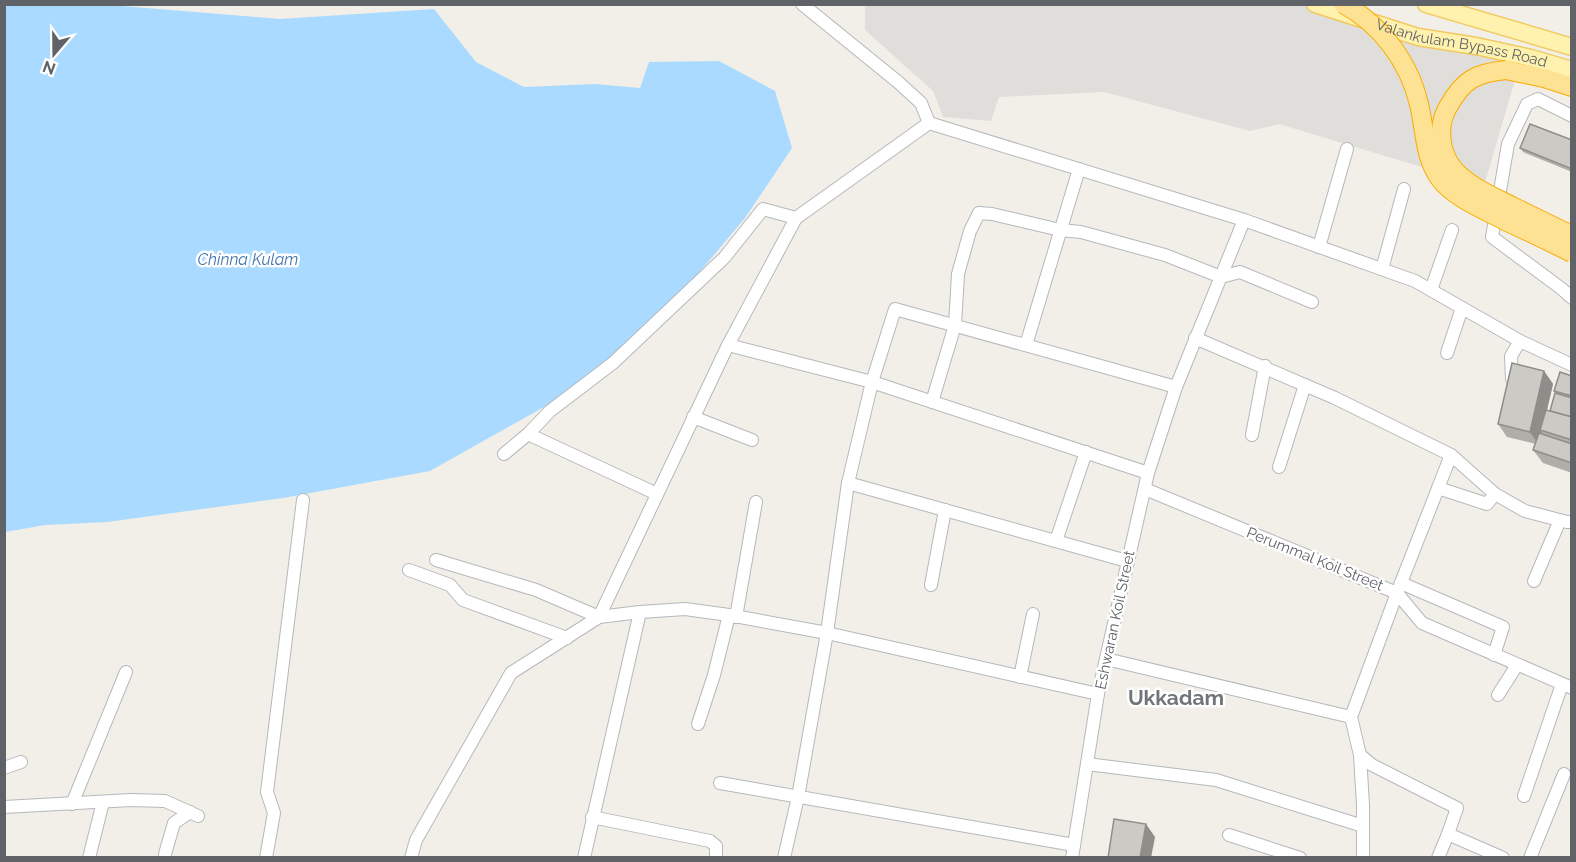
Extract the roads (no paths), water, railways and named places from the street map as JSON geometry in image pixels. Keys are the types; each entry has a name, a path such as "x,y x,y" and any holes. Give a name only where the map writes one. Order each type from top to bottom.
{"highway":[{"path":"1343,4 1358,12 1394,48 1399,57 1416,96 1428,151 1440,179 1474,205 1572,253"},
{"path":"1365,4 1391,27 1410,52 1423,82 1430,108 1442,132"},
{"path":"1572,87 1506,70 1476,75 1460,88 1444,114 1441,141 1452,167 1462,177 1487,193 1572,235"}],"main road":[{"name":"Valankulam Bypass Road","path":"1315,4 1418,37 1464,44 1572,69"},
{"name":"Valankulam Bypass Road","path":"1426,4 1572,46"},
{"path":"1464,44 1474,19"}],"street":[{"path":"802,4 921,103 929,123"},
{"path":"1572,116 1538,99 1527,104 1508,144 1492,237 1572,298"},
{"path":"929,123 1244,220 1415,281 1520,341 1572,366"},
{"path":"599,617 728,345 796,218 929,123"},
{"path":"1319,247 1347,149"},
{"path":"1026,345 1078,169"},
{"path":"1382,269 1404,189"},
{"path":"504,454 550,411 613,363 724,258 763,209 796,218"},
{"path":"932,402 955,325 958,274 970,231 979,213 1060,230 1082,232 1166,255 1221,277 1240,272 1312,302"},
{"name":"Eshwaran Koil Street","path":"1073,851 1098,694 1148,472 1176,387 1244,220"},
{"path":"1431,290 1452,230"},
{"path":"1448,353 1462,308"},
{"path":"784,858 798,797 827,633 848,483 872,382 895,309 1176,387"},
{"path":"1195,339 1335,398 1451,455 1495,494 1526,511 1566,521 1534,581"},
{"path":"1512,388 1511,356 1520,341"},
{"path":"728,345 872,382 1148,472"},
{"path":"1252,435 1265,367"},
{"path":"1279,466 1305,385"},
{"path":"693,417 752,440"},
{"path":"528,434 657,494"},
{"path":"1056,541 1086,452"},
{"path":"1364,858 1360,755 1351,717 1451,455"},
{"path":"848,483 1127,561"},
{"path":"1438,488 1487,504 1495,494"},
{"name":"Perummal Koil Street","path":"1145,489 1399,588 1422,623 1567,686"},
{"path":"266,858 274,813 267,792 303,500"},
{"path":"698,724 733,616 756,502"},
{"path":"931,585 945,510"},
{"path":"436,560 536,591 599,617"},
{"path":"409,570 450,585 463,600 567,638"},
{"path":"1399,588 1503,627 1494,655"},
{"path":"411,858 417,840 511,674 599,617 686,609 733,616 827,633 1098,694"},
{"path":"584,858 640,612"},
{"path":"1020,677 1033,614"},
{"path":"1106,659 1351,717"},
{"path":"1498,695 1517,664"},
{"path":"72,804 126,672"},
{"path":"1524,796 1567,686"},
{"path":"1360,755 1372,765 1457,808 1438,858"},
{"path":"4,768 21,762"},
{"path":"1087,764 1216,780 1363,826"},
{"path":"1530,858 1564,774"},
{"path":"720,783 1073,851"},
{"path":"4,807 131,800 165,801 194,814 174,823 165,854"},
{"path":"89,858 103,802"},
{"path":"592,817 710,841 716,846 716,858"},
{"path":"1448,834 1503,858"},
{"path":"1229,835 1300,858"}],"water":[{"name":"Chinna Kulam","path":"5,5 110,5 280,19 434,9 476,62 524,87 595,84 640,88 649,62 719,61 775,91 792,148 745,218 666,312 558,399 430,471 283,498 107,522 45,525 5,532"}],"district":[{"name":"Ukkadam","path":"1176,698"}]}
